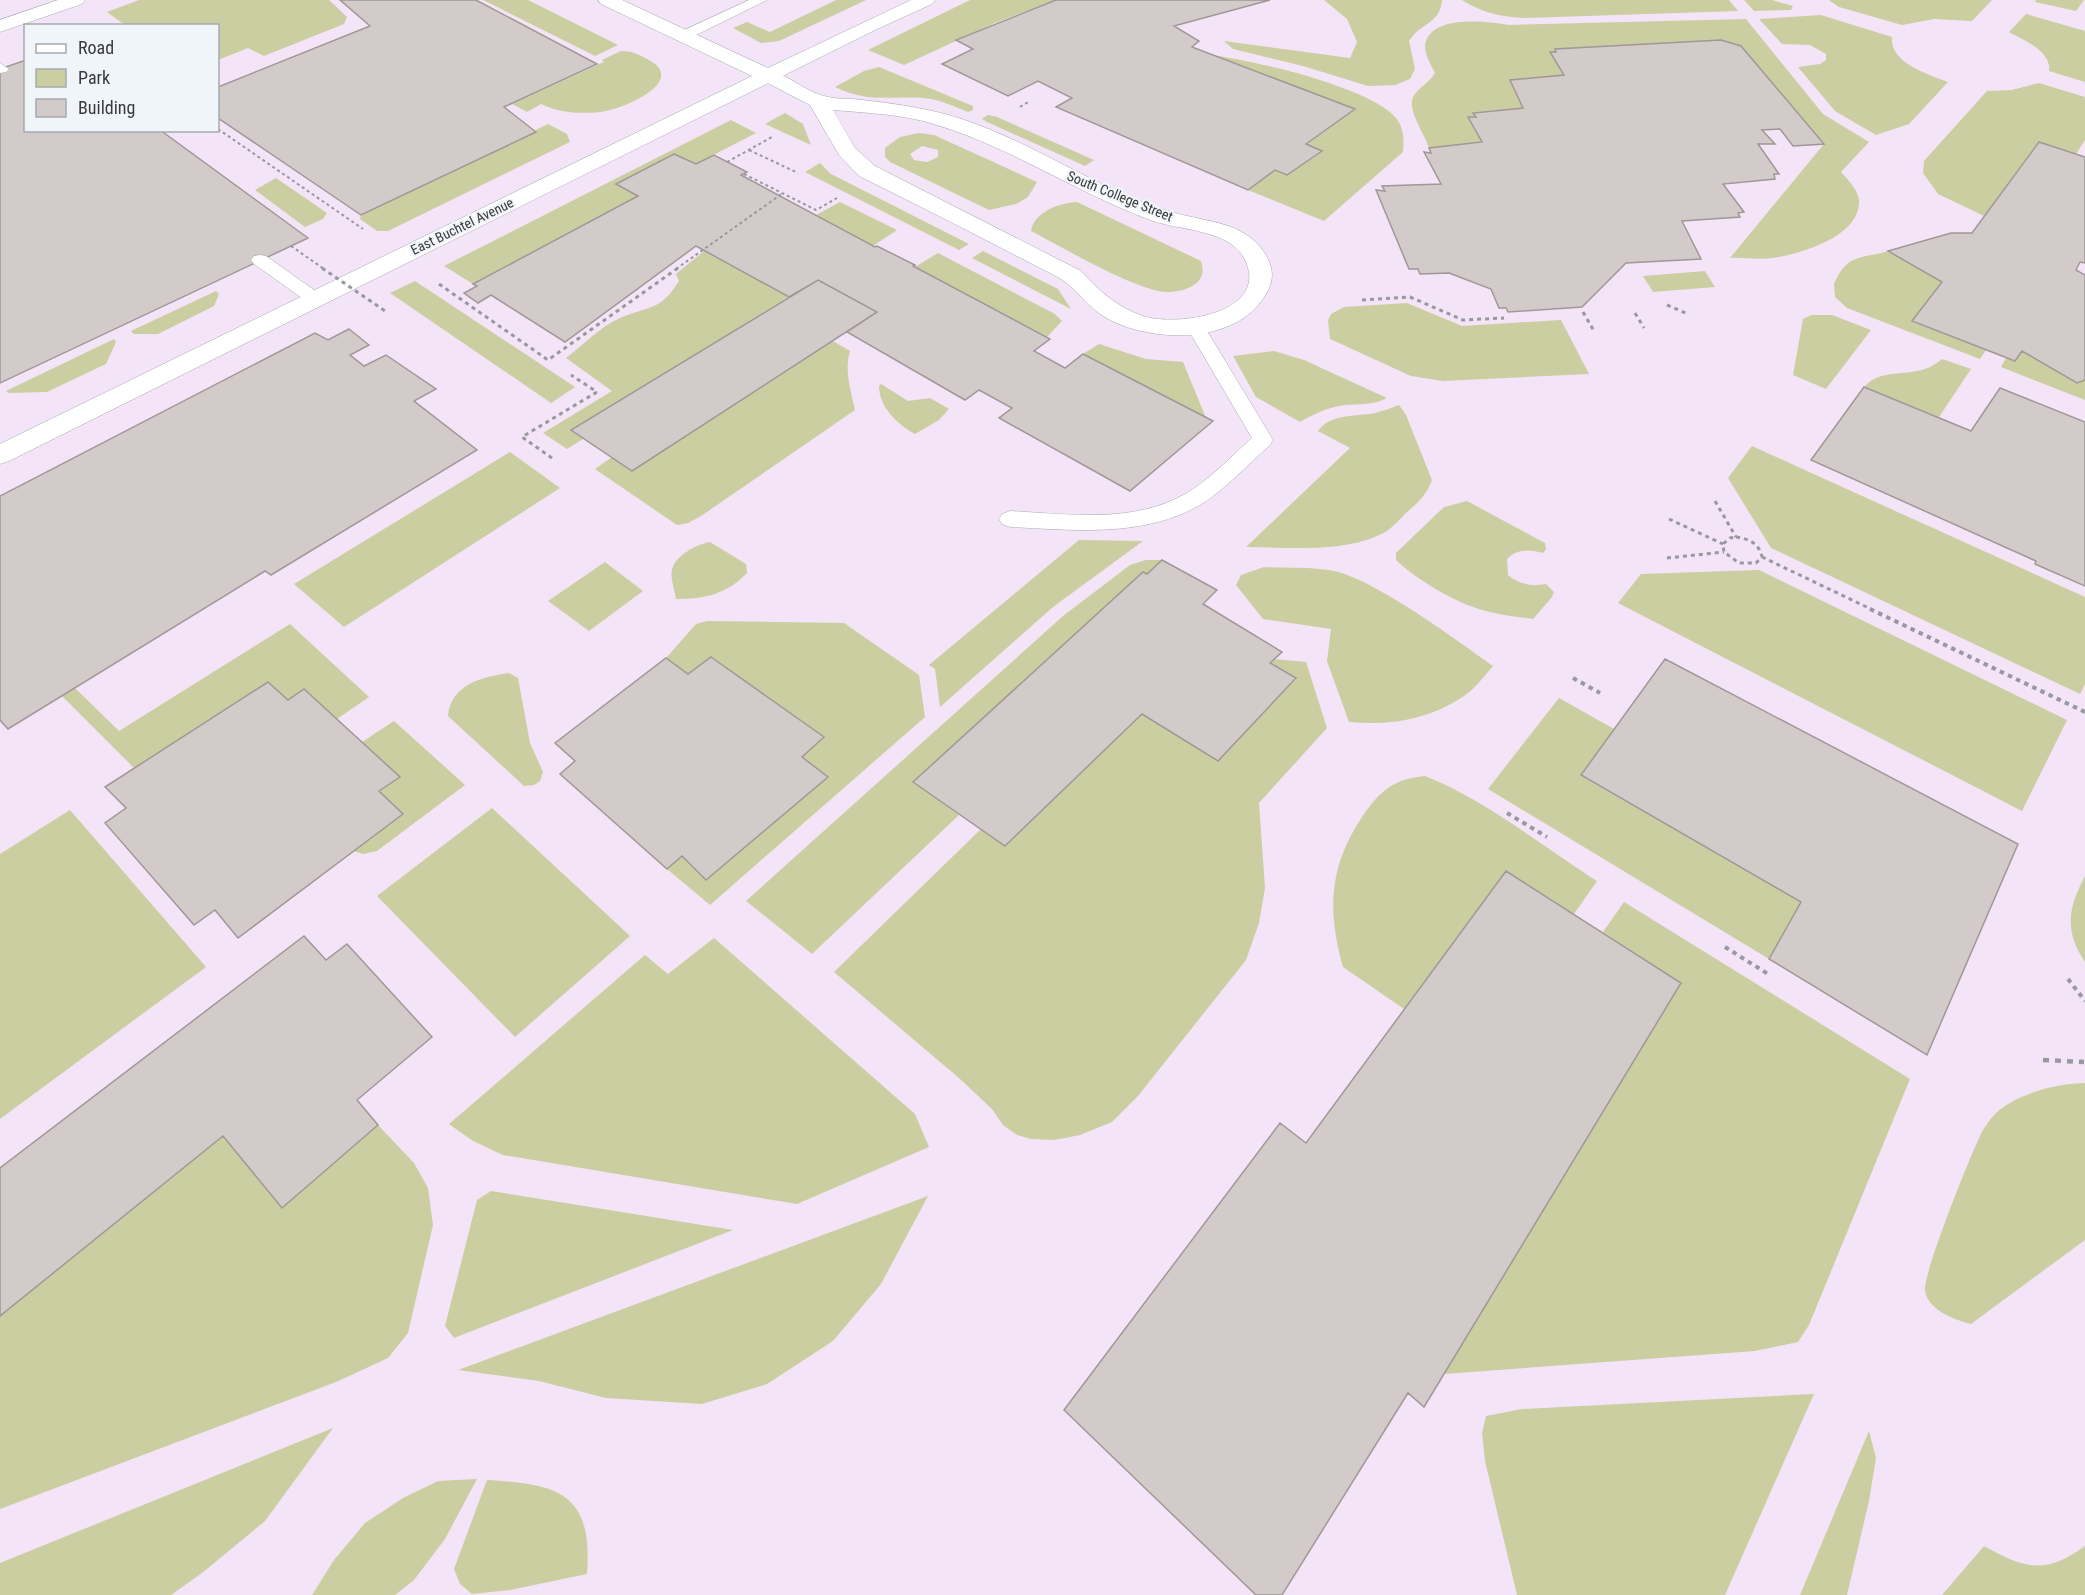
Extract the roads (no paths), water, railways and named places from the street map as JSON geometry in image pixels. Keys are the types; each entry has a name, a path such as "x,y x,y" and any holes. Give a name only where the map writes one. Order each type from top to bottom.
{"street":[{"path":"0,27 76,0"},
{"name":"East Buchtel Avenue","path":"0,454 868,26 926,0"},
{"name":"South College Street","path":"611,1 818,101 901,109 952,123 1165,217 1221,231 1245,244 1257,260 1262,275 1259,287 1249,302 1232,315 1215,322 1170,328 1142,324 1124,316 1089,294 1073,276 867,171 846,151 818,101"}],"lane":[{"path":"683,36 760,0"},
{"path":"260,260 315,299"},
{"path":"1010,519 1132,520 1165,513 1195,498 1263,440 1195,326"}]}
